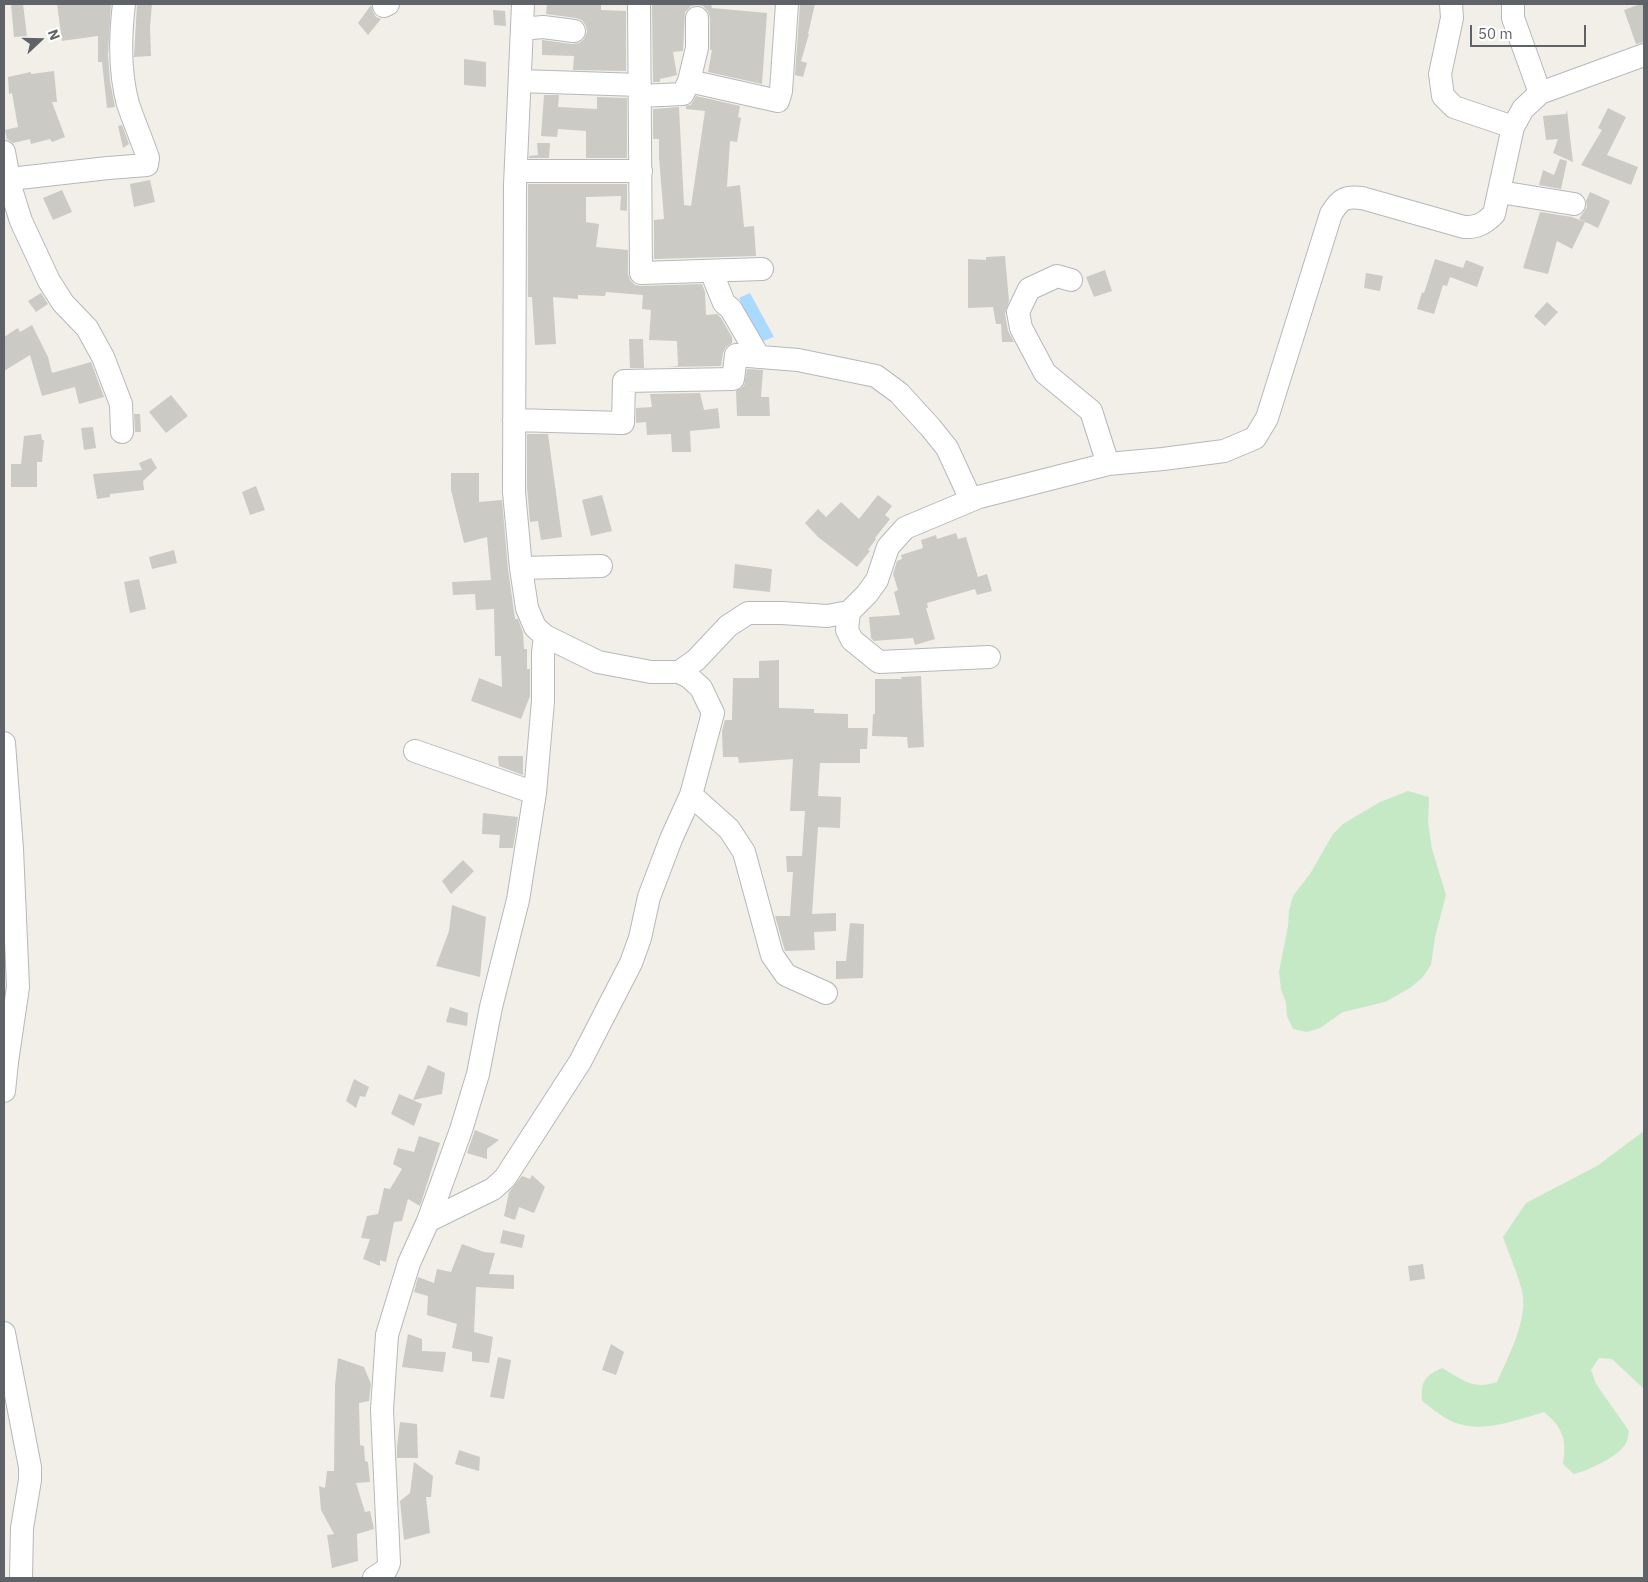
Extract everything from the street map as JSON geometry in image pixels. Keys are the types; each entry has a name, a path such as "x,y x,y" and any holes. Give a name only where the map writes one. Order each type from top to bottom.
{"street":[{"path":"10,179 147,165 148,158 129,106 126,92 120,40 124,4"},
{"path":"428,1221 493,1189 505,1178 580,1062 631,964 640,938 649,897 671,839 691,796 713,713 701,688 689,677 680,672 652,672 598,662 545,636 535,626 527,608 521,568 514,492 516,171 523,4"},
{"path":"640,4 641,273 762,269"},
{"path":"690,81 778,101 782,91 787,4"},
{"path":"1451,4 1452,18 1440,74 1444,96 1454,107 1513,127"},
{"path":"1513,4 1513,18 1540,93"},
{"path":"520,81 683,94 690,81 697,48 697,18"},
{"path":"522,29 543,27 574,31"},
{"path":"680,672 696,660 728,626 748,613 827,616 849,612 867,594 877,580 888,547 905,528 971,500 1108,464 1163,460 1224,451 1255,438 1267,418 1331,214 1337,203 1350,197 1362,198 1464,227 1473,227 1486,222 1494,214 1513,127 1523,110 1540,93 1644,55"},
{"path":"4,152 11,190 21,221 48,281 63,303 87,328 103,357 121,404 122,432"},
{"path":"516,171 640,171"},
{"path":"1500,192 1574,204"},
{"path":"711,271 724,303 731,308 759,357"},
{"path":"1071,280 1057,276 1028,288 1018,312 1019,322 1045,373 1091,411 1108,464"},
{"path":"514,420 623,423 624,381 733,379 736,355 798,360 876,376 899,393 947,448 971,500"},
{"path":"521,568 601,566"},
{"path":"849,612 847,630 852,640 879,662 988,657"},
{"path":"384,1575 389,1554 382,1410 387,1335 408,1263 428,1221 461,1130 478,1074 491,1007 518,900 535,793 543,701 543,652 545,636"},
{"path":"4,743 12,849 18,987 6,1062 4,1091"},
{"path":"415,751 535,793"},
{"path":"691,796 730,829 744,852 772,955 777,964 786,975 826,993"},
{"path":"4,1333 30,1467 30,1480 22,1528 21,1578"}],"green space":[{"path":"1408,791 1429,797 1428,822 1432,849 1446,895 1435,937 1431,965 1422,978 1410,988 1385,1002 1343,1012 1320,1028 1307,1032 1293,1029 1287,1016 1279,972 1293,896 1310,874 1333,834 1343,824 1380,802"},
{"path":"1644,1131 1644,1389 1612,1359 1599,1358 1591,1370 1596,1384 1629,1431 1628,1439 1623,1448 1610,1458 1587,1470 1574,1474 1563,1464 1564,1441 1562,1435 1556,1423 1544,1412 1491,1426 1481,1427 1459,1424 1439,1414 1422,1401 1423,1384 1427,1377 1442,1368 1462,1380 1474,1384 1481,1385 1497,1382 1519,1329 1523,1307 1520,1283 1503,1237 1526,1203 1597,1166"}],"water":[{"path":"750,293 774,337 760,342 739,298"}],"building":[{"path":"11,4 23,4 27,36 14,37"},
{"path":"57,4 111,4 108,55 115,107 107,108 102,62 98,62 98,36 62,41"},
{"path":"137,4 152,4 150,27 151,56 134,57"},
{"path":"547,4 601,4 601,10 626,11 626,71 573,70 574,56 542,55 542,40 572,44 579,43 584,39 587,32 582,20 546,14"},
{"path":"652,4 711,4 712,8 767,13 762,84 708,72 712,50 710,50 710,18 708,11 703,6 697,5 691,6 685,12 683,51 673,52 677,75 660,79 660,82 653,82"},
{"path":"800,4 815,4 801,61 807,63 803,77 795,75"},
{"path":"1644,4 1644,42 1636,44 1624,10"},
{"path":"371,5 376,17 381,19 368,35 358,23"},
{"path":"493,10 505,11 506,26 494,25"},
{"path":"464,59 486,62 486,87 464,85"},
{"path":"54,71 57,102 52,102 65,137 52,142 50,139 31,144 30,139 13,143 7,139 5,130 18,127 12,93 9,94 8,77 31,72 31,74"},
{"path":"544,95 559,95 558,107 597,109 597,97 627,98 627,158 586,158 586,131 558,129 557,137 541,136"},
{"path":"696,96 740,106 738,117 741,118 737,142 730,141 727,187 740,185 744,227 754,226 756,256 654,259 654,220 664,219 659,139 653,139 653,109 679,107 684,205 691,206 705,111 686,109 686,106 691,105"},
{"path":"1608,108 1626,117 1607,155 1638,167 1631,185 1581,165 1602,130 1598,128"},
{"path":"1567,110 1573,162 1553,153 1558,139 1546,140 1543,116 1566,114"},
{"path":"122,125 129,144 123,148 118,126"},
{"path":"537,143 550,143 549,158 529,158 529,156 538,155"},
{"path":"1560,159 1567,161 1561,189 1539,185 1543,170 1554,175"},
{"path":"150,180 155,202 134,207 130,184"},
{"path":"528,184 627,184 627,211 620,210 621,196 586,197 586,222 599,224 596,247 628,250 628,274 630,280 635,285 702,284 705,292 706,315 717,314 732,337 732,343 726,347 723,353 721,366 667,367 678,366 677,341 649,340 651,310 642,309 643,295 606,292 605,296 578,295 578,299 553,297 556,344 535,345 532,297 528,297"},
{"path":"62,190 72,212 53,220 43,198"},
{"path":"1590,192 1610,201 1598,228 1579,219 1587,207 1586,201"},
{"path":"1540,212 1572,217 1585,222 1572,249 1557,241 1548,274 1523,268"},
{"path":"1005,256 1009,301 1005,314 1008,331 1014,342 1002,342 1001,324 996,324 993,307 968,308 968,259 986,260 986,257"},
{"path":"1435,259 1463,268 1466,260 1484,267 1477,287 1450,277 1447,286 1443,285 1434,314 1417,309"},
{"path":"1105,270 1112,291 1094,297 1086,277"},
{"path":"1366,273 1383,276 1380,291 1364,288"},
{"path":"41,293 48,304 36,312 28,301"},
{"path":"1547,302 1558,312 1545,326 1534,316"},
{"path":"32,325 48,357 52,373 91,362 104,397 79,404 75,387 42,396 30,355 4,371 4,337 18,328 20,332"},
{"path":"629,339 643,339 644,368 630,368"},
{"path":"747,369 763,370 761,397 769,397 770,416 737,416 736,391 744,386"},
{"path":"700,393 704,410 718,408 720,428 690,431 691,452 672,452 671,434 647,435 646,422 636,423 636,408 652,407 650,394"},
{"path":"171,395 188,416 166,433 149,412"},
{"path":"134,414 140,414 141,432 135,432"},
{"path":"93,427 96,448 84,450 81,428"},
{"path":"41,434 42,440 44,440 42,462 37,462 37,487 11,487 11,464 21,464 24,436"},
{"path":"527,434 548,434 562,537 541,540 538,521 530,522 527,487"},
{"path":"151,458 157,468 143,481 144,490 110,494 110,497 97,499 93,474 142,470 139,463"},
{"path":"451,473 479,473 479,502 502,500 508,569 515,619 518,619 523,633 524,649 527,649 527,669 530,669 530,696 521,719 471,701 479,678 502,687 501,656 495,656 494,609 476,610 475,594 453,595 452,582 491,580 487,537 464,543 451,490"},
{"path":"256,486 265,510 250,515 242,492"},
{"path":"602,495 612,531 591,536 582,500"},
{"path":"878,495 892,506 885,515 890,519 875,538 868,550 870,551 857,567 818,537 805,523 818,509 826,517 841,502 859,519"},
{"path":"956,533 958,539 966,537 978,577 987,574 992,591 977,595 975,589 927,603 928,608 926,608 935,639 915,645 913,638 874,641 871,638 869,617 900,615 894,592 898,590 893,574 897,561 902,559 901,555 923,548 921,540 936,535 937,539"},
{"path":"174,550 177,563 152,569 149,557"},
{"path":"735,564 772,569 770,592 733,588"},
{"path":"139,579 146,609 130,613 124,582"},
{"path":"779,660 779,708 814,709 814,713 848,714 848,728 868,728 867,749 860,749 860,763 820,763 818,796 841,797 840,828 818,827 812,914 836,913 836,931 814,932 815,950 785,951 775,916 790,916 793,872 787,872 786,856 802,856 805,811 790,811 793,759 739,763 738,757 723,757 722,731 725,720 732,720 733,678 759,678 759,661"},
{"path":"921,676 924,747 908,748 907,737 872,736 873,714 875,714 875,679 902,679 901,677"},
{"path":"498,756 523,756 523,775 499,766"},
{"path":"483,813 518,817 513,848 499,848 500,835 482,834"},
{"path":"463,860 474,871 451,894 442,881"},
{"path":"452,905 486,917 480,977 436,966 449,931"},
{"path":"850,923 864,924 863,978 836,979 836,961 846,961"},
{"path":"450,1007 468,1013 467,1026 446,1022"},
{"path":"428,1065 445,1073 442,1094 413,1100"},
{"path":"354,1079 369,1087 365,1097 360,1096 356,1108 346,1101"},
{"path":"399,1094 422,1104 414,1126 391,1114"},
{"path":"475,1130 499,1140 487,1149 487,1159 467,1153"},
{"path":"419,1136 440,1143 420,1206 408,1199 402,1221 394,1222 386,1262 380,1260 380,1266 363,1259 370,1239 361,1238 367,1216 378,1214 384,1188 390,1189 402,1169 393,1164 398,1148 414,1152"},
{"path":"532,1175 545,1187 534,1213 519,1207 515,1220 504,1216 509,1192 522,1176 530,1179"},
{"path":"503,1230 525,1235 522,1248 500,1243"},
{"path":"462,1244 484,1252 495,1253 489,1274 514,1275 514,1289 476,1287 474,1332 493,1337 489,1363 472,1361 472,1352 452,1348 457,1324 427,1315 428,1296 414,1292 418,1277 434,1283 437,1269 451,1272"},
{"path":"1423,1264 1425,1279 1410,1281 1408,1266"},
{"path":"408,1334 422,1339 422,1351 446,1352 443,1372 402,1367"},
{"path":"611,1344 624,1352 616,1375 602,1370"},
{"path":"498,1357 511,1360 504,1399 490,1397"},
{"path":"338,1358 364,1367 371,1384 369,1401 359,1403 360,1445 364,1446 370,1482 356,1483 365,1512 370,1511 374,1529 357,1534 358,1561 332,1568 327,1535 334,1534 321,1510 319,1486 325,1488 327,1471 334,1471 335,1385"},
{"path":"400,1422 417,1424 418,1458 397,1458"},
{"path":"459,1450 480,1457 479,1471 455,1464"},
{"path":"414,1462 433,1476 431,1497 426,1497 430,1533 404,1540 400,1501 410,1493"}]}
